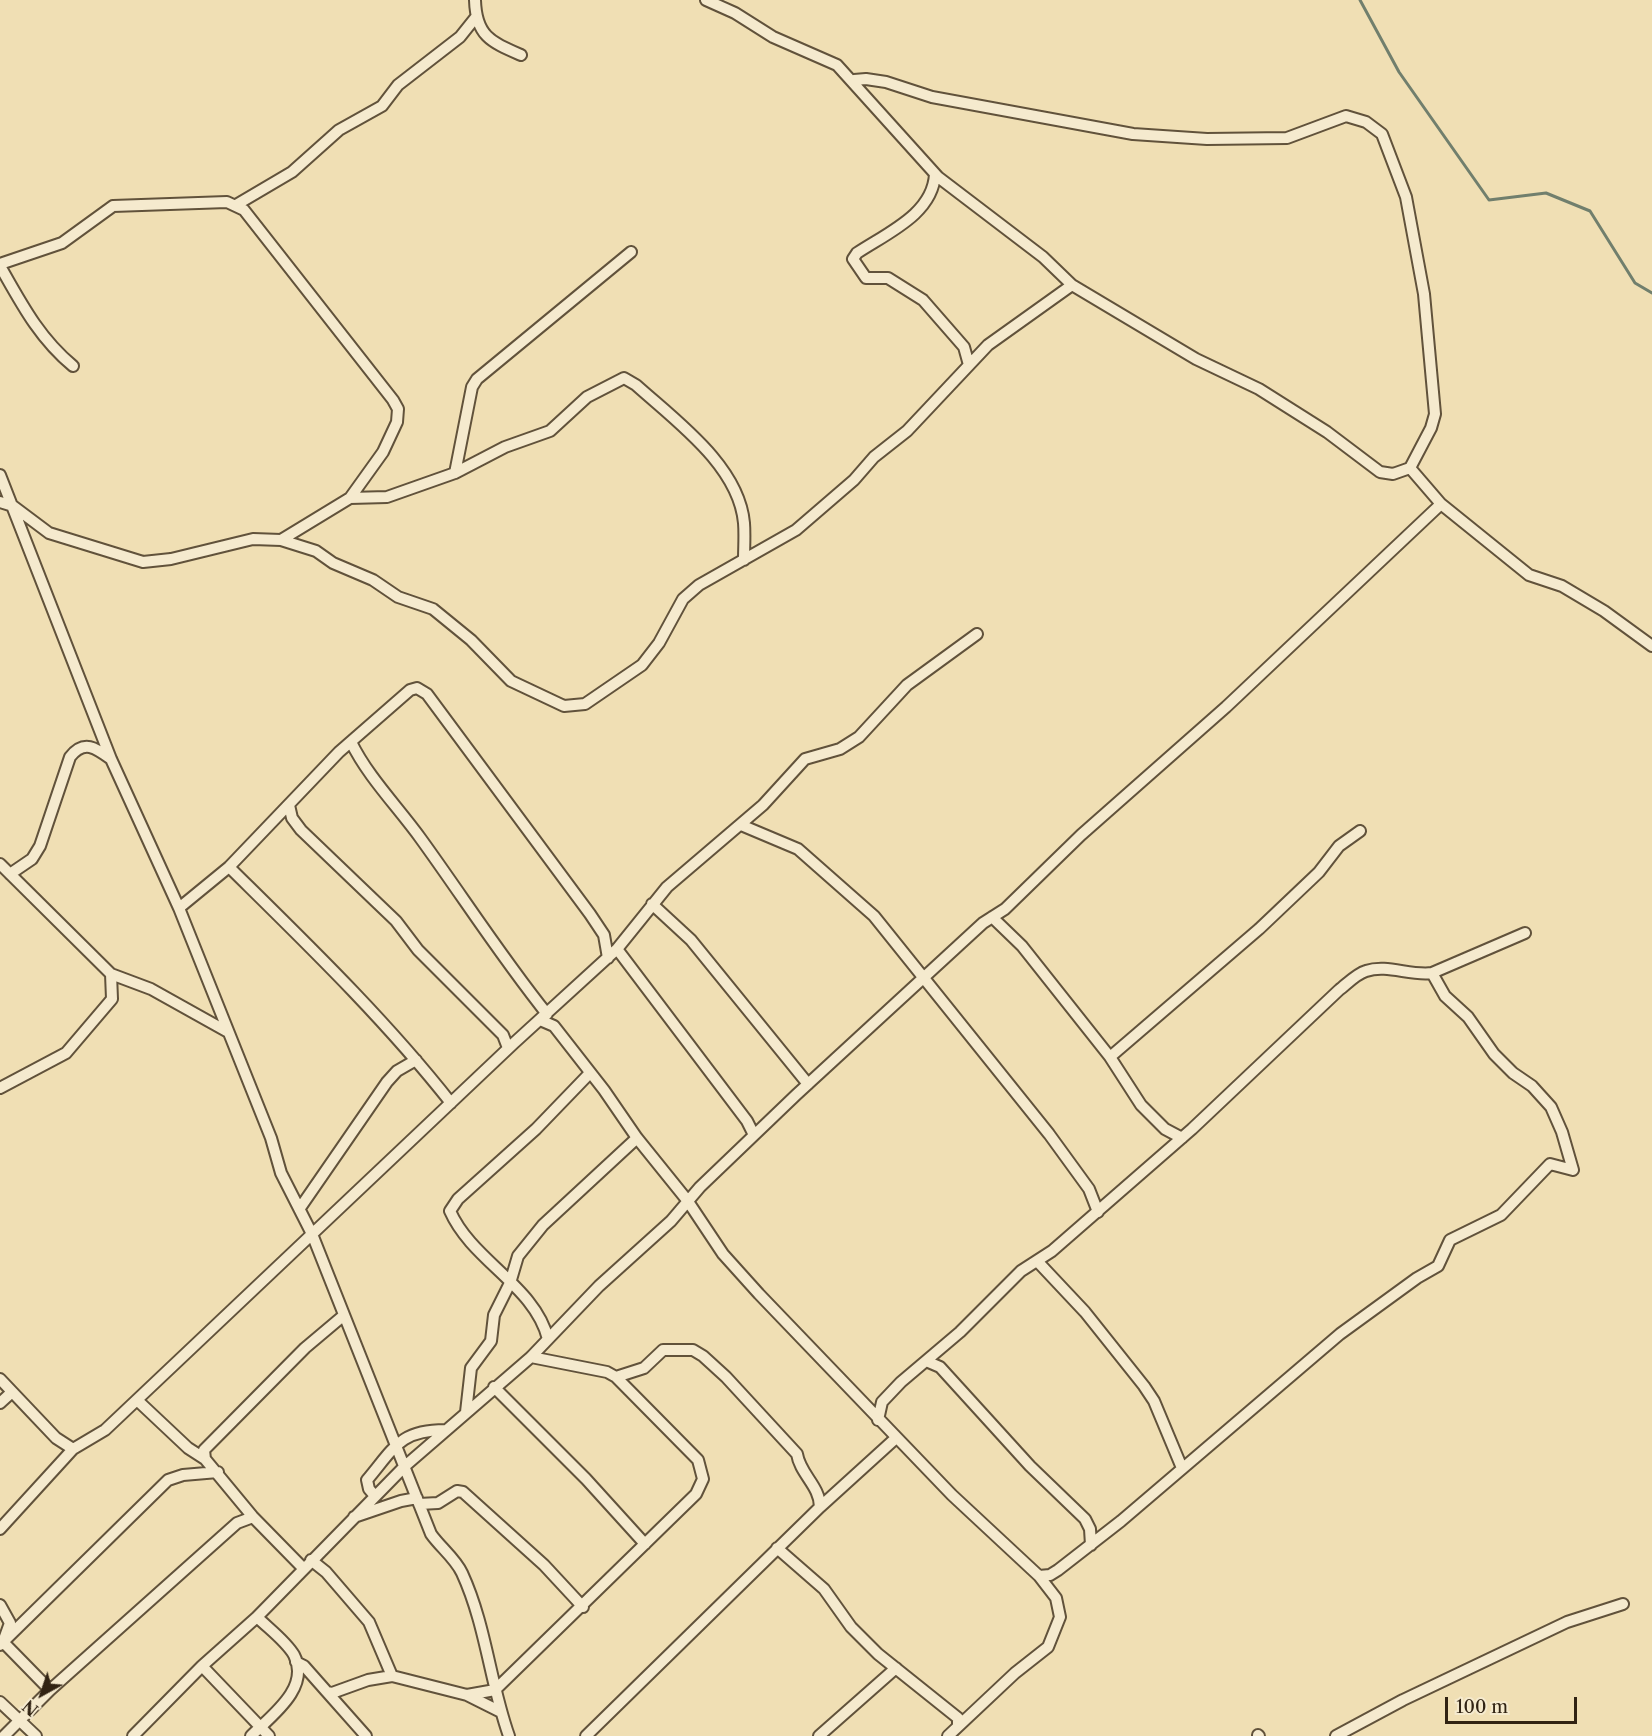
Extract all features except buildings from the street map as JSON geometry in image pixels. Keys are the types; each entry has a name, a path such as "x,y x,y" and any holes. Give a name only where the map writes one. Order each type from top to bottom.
{"street":[{"path":"475,0 476,17 486,38 521,55"},
{"path":"706,0 735,13 773,37 837,65 854,80 935,174 951,189 1043,257 1072,285 1196,359 1259,389 1327,432 1380,472 1394,474 1410,468 1431,428 1435,414 1424,294 1406,196 1382,134 1366,122 1346,116 1287,138 1207,139 1134,134 932,97 886,82 854,80"},
{"path":"236,205 292,172 339,129 382,106 398,85 460,37 476,17"},
{"path":"935,174 934,186 929,199 917,213 853,259 866,278 888,278 923,300 964,347 969,364"},
{"path":"73,366 51,349 32,323 0,265 62,243 113,206 226,202 244,210 398,409 397,422 383,452 350,498 281,540"},
{"path":"455,473 472,387 477,379 631,252"},
{"path":"0,502 13,506 49,533 144,562 171,559 253,538 281,540 316,551 333,563 373,579 398,597 433,609 471,640 511,681 564,706 585,704 642,665 659,644 683,599 699,585 796,530 854,480 874,457 908,431 988,345 1072,285"},
{"path":"350,498 387,497 455,473 505,447 550,431 586,397 624,378 636,385 715,458 726,473 744,521 744,560"},
{"path":"1410,468 1441,504 1529,575 1562,586 1604,611 1652,646"},
{"path":"0,475 111,759 179,908 271,1138 281,1173 312,1234 431,1534 462,1573 484,1635 495,1690 509,1736"},
{"path":"133,1736 202,1666 257,1617 405,1466 531,1357 599,1286 671,1221 687,1200 808,1084 982,923 1005,909 1147,775 1226,707 1441,504"},
{"path":"0,1529 73,1449 105,1430 508,1048 608,958 667,887 741,825 805,759 840,749 859,737 907,685 977,634"},
{"path":"179,908 228,867 338,754 410,690 417,688 427,694 601,930 608,958"},
{"path":"351,742 358,758 398,808 518,977 637,1138 687,1200 723,1254 857,1399 1038,1576 1056,1598 1060,1617 1048,1647 1016,1673 948,1736"},
{"path":"10,874 32,859 40,846 70,757 77,748 85,745 97,749 111,759"},
{"path":"338,754 358,758"},
{"path":"289,805 292,818 301,830 396,921 418,950 503,1035 508,1048"},
{"path":"741,825 798,849 874,916 1049,1134 1089,1190 1098,1212"},
{"path":"1110,1057 1259,929 1283,903 1319,872 1339,846 1360,831"},
{"path":"0,864 111,974 151,990 228,1032"},
{"path":"228,867 330,968 416,1059 451,1103"},
{"path":"652,904 691,940 808,1084"},
{"path":"992,917 1022,946 1110,1057 1141,1105 1165,1129 1182,1138"},
{"path":"878,1420 882,1402 1021,1271 1038,1262 1098,1212 1182,1138 1355,977 1366,971 1383,969 1421,974 1432,973 1525,933"},
{"path":"617,949 747,1121 754,1135"},
{"path":"1038,1576 1050,1575 1091,1545 1340,1334 1417,1278 1438,1266 1450,1240 1501,1215 1550,1164 1573,1170 1562,1132 1551,1107 1532,1086 1513,1073 1494,1054 1468,1017 1445,996 1432,973"},
{"path":"0,1088 66,1053 112,999 111,974"},
{"path":"547,1014 554,1026"},
{"path":"503,1035 519,1038"},
{"path":"300,1208 387,1082 397,1071 416,1059"},
{"path":"548,1339 544,1321 534,1306 510,1283 453,1219 450,1211 451,1206 536,1129 590,1073"},
{"path":"466,1412 471,1368 491,1341 494,1315 510,1283 518,1256 543,1225 637,1138"},
{"path":"1038,1262 1073,1298 1144,1386 1154,1401 1182,1468"},
{"path":"205,1459 204,1450 305,1348 343,1316"},
{"path":"616,1377 644,1368 663,1350 693,1350 703,1356 726,1377 797,1454 801,1468 818,1494 820,1507"},
{"path":"467,1695 495,1690 583,1607 702,1486 703,1470 698,1460 616,1377 608,1372 531,1357"},
{"path":"926,1361 939,1367 1030,1466 1085,1520 1090,1529 1091,1545"},
{"path":"0,1379 56,1438 73,1449"},
{"path":"494,1387 586,1479 645,1544"},
{"path":"0,1403 12,1392"},
{"path":"857,1399 882,1402"},
{"path":"137,1400 188,1448 205,1459 218,1472 252,1517 307,1564 326,1572 369,1622 392,1676"},
{"path":"375,1496 369,1489 367,1480 397,1444 410,1434 423,1430 445,1430"},
{"path":"56,1438 61,1463"},
{"path":"586,1736 777,1548 896,1438"},
{"path":"1,1644 168,1480 183,1475 218,1472"},
{"path":"353,1517 401,1501 438,1503 457,1491 463,1492 544,1565 583,1607"},
{"path":"4,1736 50,1690 237,1523 252,1517"},
{"path":"777,1548 824,1588 851,1628 958,1718 958,1726"},
{"path":"1336,1736 1403,1700 1567,1622 1623,1604"},
{"path":"0,1605 10,1623 1,1644"},
{"path":"251,1736 284,1705 299,1672 293,1654 257,1617"},
{"path":"1,1644 50,1690"},
{"path":"296,1662 314,1676 366,1736"},
{"path":"202,1666 269,1736"},
{"path":"819,1736 896,1668"},
{"path":"297,1678 314,1676"},
{"path":"327,1692 332,1693 368,1680 392,1676 467,1695 501,1712"},
{"path":"0,1702 36,1736"}],"waterway":[{"path":"1360,0 1399,72 1489,200 1546,193 1590,211 1635,283 1652,293"}]}
